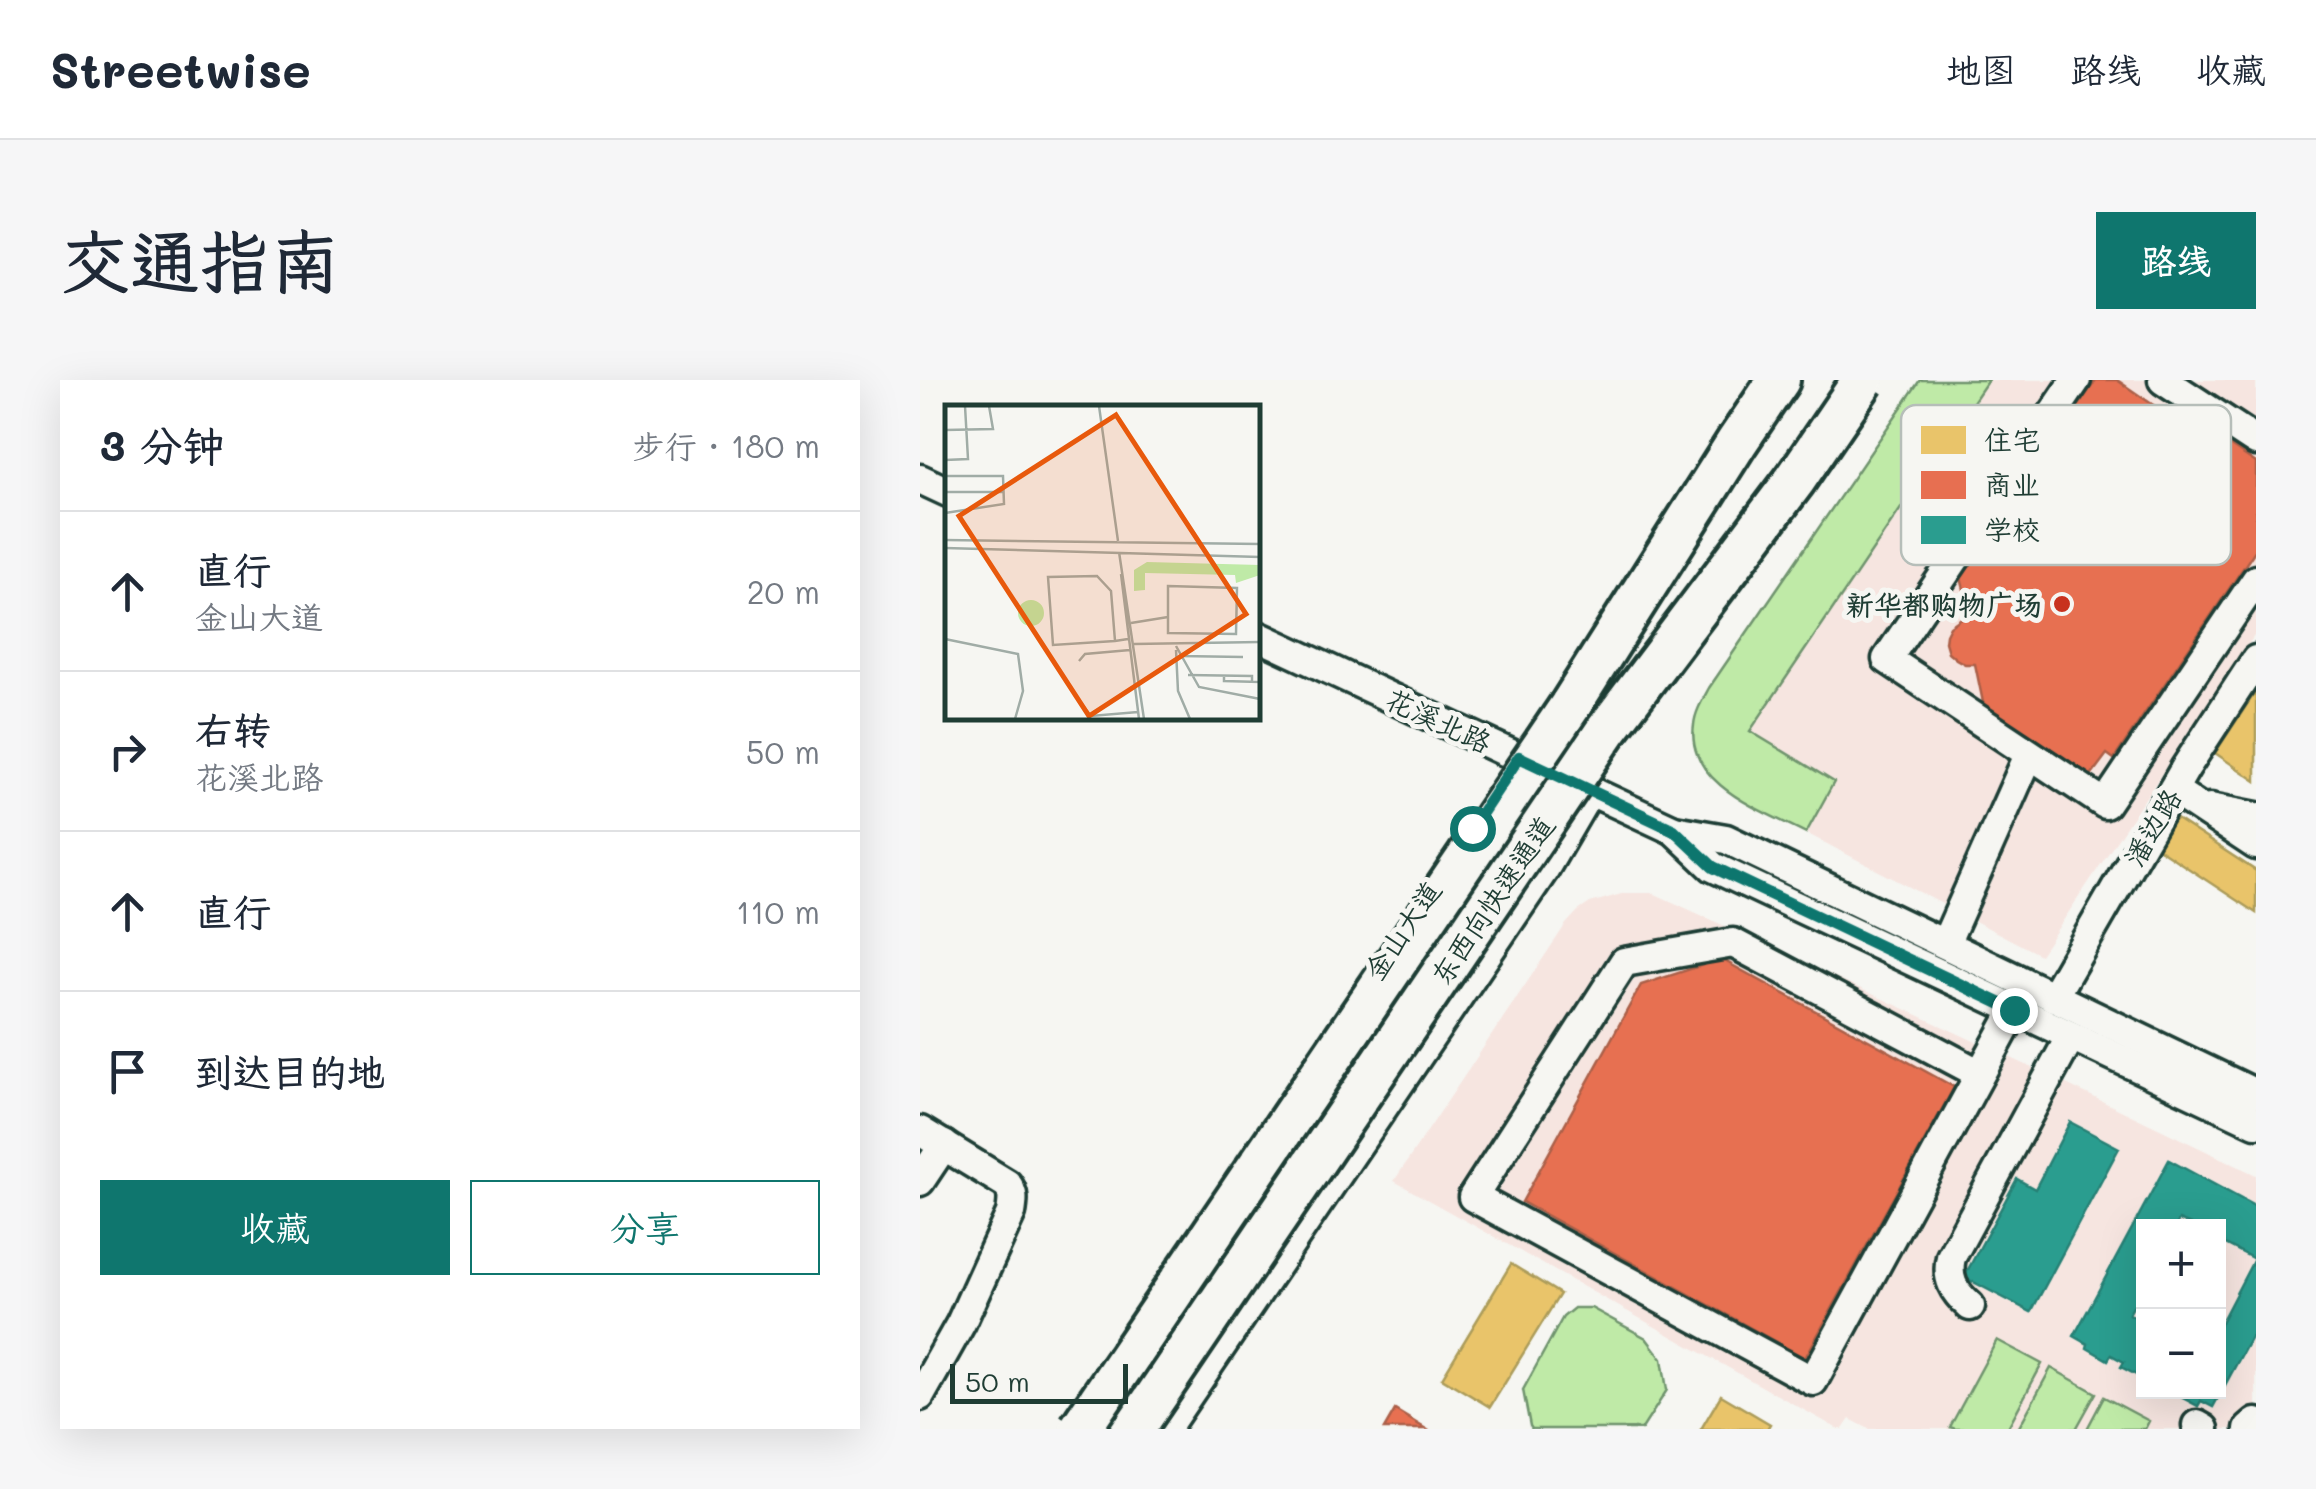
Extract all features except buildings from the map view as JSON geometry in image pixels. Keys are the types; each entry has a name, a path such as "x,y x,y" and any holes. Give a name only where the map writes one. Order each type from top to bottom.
{"highway":[{"name":"东西向快速通道","path":"1080,1429 1570,706 1776,380"},
{"name":"东西向快速通道","path":"1134,1429 1606,731 1795,480 1861,380"}],"main road":[{"name":"金山大道","path":"1062,1429 1776,380"},
{"path":"1161,1429 1541,868 1631,718 1861,380"}],"street":[{"path":"2059,405 2076,380"},
{"path":"2163,380 2201,405"},
{"path":"2231,425 2256,441"},
{"path":"920,478 945,490"},
{"path":"1950,565 1886,659 2105,804 2256,580"},
{"name":"花溪北路","path":"1260,637 1674,830"},
{"name":"潘边路","path":"2053,996 2183,797 2202,742 2256,660"},
{"path":"1945,944 2029,755"},
{"path":"2183,797 2255,815"},
{"path":"2183,797 2256,845"},
{"path":"1674,830 1726,839 2256,1094"},
{"path":"1674,830 1713,867 2256,1124"},
{"path":"1980,1074 1733,944 1624,962 1474,1197 1813,1380 1980,1074 2014,1010"},
{"path":"1970,1306 1951,1284 1951,1258 2071,1036"},
{"path":"920,1181 932,1138 1006,1184 1012,1191 1013,1202 974,1297 920,1396"},
{"path":"2249,1429 2256,1422"}],"shaded area":[{"path":"1988,380 2256,380 2256,633 2040,955 1806,833 1833,782 1750,731 1901,508 1901,565 2231,565 2231,405 1971,405"},
{"path":"1625,893 1653,893 2256,1175 2256,1429 1869,1429 1850,1419 1843,1429 1838,1429 1394,1181 1578,911 1590,903"}],"green space":[{"path":"1920,380 1988,380 1971,405 1903,405"},
{"path":"1901,408 1901,508 1750,731 1834,782 1806,833 1731,793 1702,764 1695,746 1695,720 1709,688"},
{"path":"1574,1308 1591,1308 1646,1338 1662,1359 1667,1390 1642,1429 1530,1426 1523,1390 1563,1317"},
{"path":"1997,1340 2042,1364 2007,1429 1950,1427"},
{"path":"2051,1368 2096,1393 2076,1429 2018,1429"},
{"path":"2104,1397 2149,1421 2145,1429 2087,1429"}],"place":[{"name":"新华都购物广场","path":"2062,604"}],"route":[{"path":"1472,828 1519,757 1674,830 1713,867 2014,1010"}]}
